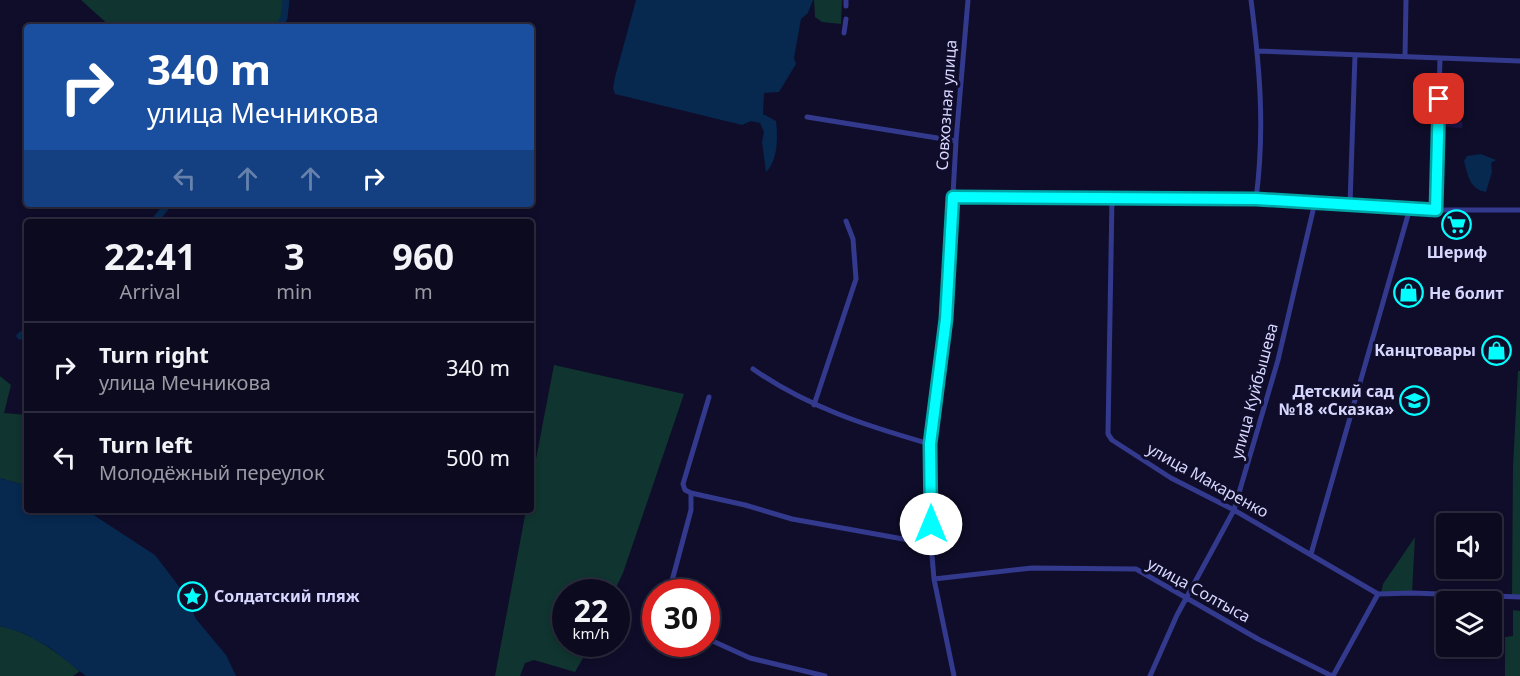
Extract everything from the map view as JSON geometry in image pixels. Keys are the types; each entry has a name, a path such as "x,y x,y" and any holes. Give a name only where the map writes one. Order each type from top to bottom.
{"street":[{"name":"Совхозная улица","path":"954,676 934,579 931,544 930,444 946,319 956,141 968,0"},
{"path":"1251,0 1258,51 1263,132 1256,199"},
{"path":"1405,57 1406,0"},
{"path":"844,33 846,19"},
{"path":"1258,51 1520,61"},
{"path":"1350,204 1355,55"},
{"path":"1436,210 1440,58"},
{"path":"807,117 956,141"},
{"path":"953,197 1256,199 1436,210 1520,210"},
{"name":"улица Макаренко","path":"1112,197 1108,434 1112,440 1171,478 1234,510 1377,594"},
{"name":"улица Куйбышева","path":"1150,676 1187,596 1234,510 1278,360 1315,202"},
{"path":"1311,554 1410,208"},
{"path":"814,405 856,279 853,239 846,221"},
{"path":"753,369 814,405 874,428 930,444"},
{"path":"710,398 683,484 690,493 745,504 798,521 931,544"},
{"path":"672,579 691,510 690,493"},
{"name":"улица Солтыса","path":"934,579 1032,568 1136,569 1187,596 1258,639 1332,676"},
{"path":"1332,676 1377,594 1520,597"},
{"path":"720,644 750,658 825,676"}],"green space":[{"path":"81,0 286,0 285,14 280,24 108,24"},
{"path":"814,0 842,0 841,24 822,22 815,17"},
{"path":"554,365 684,394 620,579 552,579 552,657 584,657 575,672 534,660 525,663 520,676 495,676 525,513 534,513 534,469"},
{"path":"1518,371 1520,371 1520,597 1512,597 1513,466"},
{"path":"0,376 11,385 4,413 24,415 24,485 0,478"},
{"path":"1415,537 1412,593 1381,594 1383,584"},
{"path":"1513,610 1520,611 1520,676 1505,676 1505,637 1513,636"},
{"path":"0,626 33,638 80,671 73,676 0,676"}],"water":[{"path":"636,0 813,0 808,13 801,19 794,58 796,64 779,92 764,93 763,114 776,121 777,134 773,162 766,172 762,142 764,132 760,123 751,121 742,125 615,94 613,88 615,77"},
{"path":"1481,154 1496,160 1491,163 1492,172 1486,192 1473,185 1464,161 1467,156"},
{"path":"0,478 24,485 24,513 91,513 155,555 181,589 196,619 226,655 236,676 86,676 50,648 23,633 0,626"}],"building":[{"path":"1446,106 1459,107 1459,121 1463,122 1462,128 1445,127"}],"waterway":[{"path":"281,24 284,18 286,0"},
{"path":"156,219 166,207"},
{"path":"20,336 24,333"}],"place":[{"name":"Шериф","path":"1457,224"},
{"name":"Не болит","path":"1408,293"},
{"name":"Канцтовары","path":"1497,350"},
{"name":"Детский сад №18 «Сказка»","path":"1415,400"},
{"name":"Солдатский пляж","path":"193,596"}],"route":[{"path":"931,524 930,444 946,319 953,197 1256,199 1436,210 1439,99"}]}
